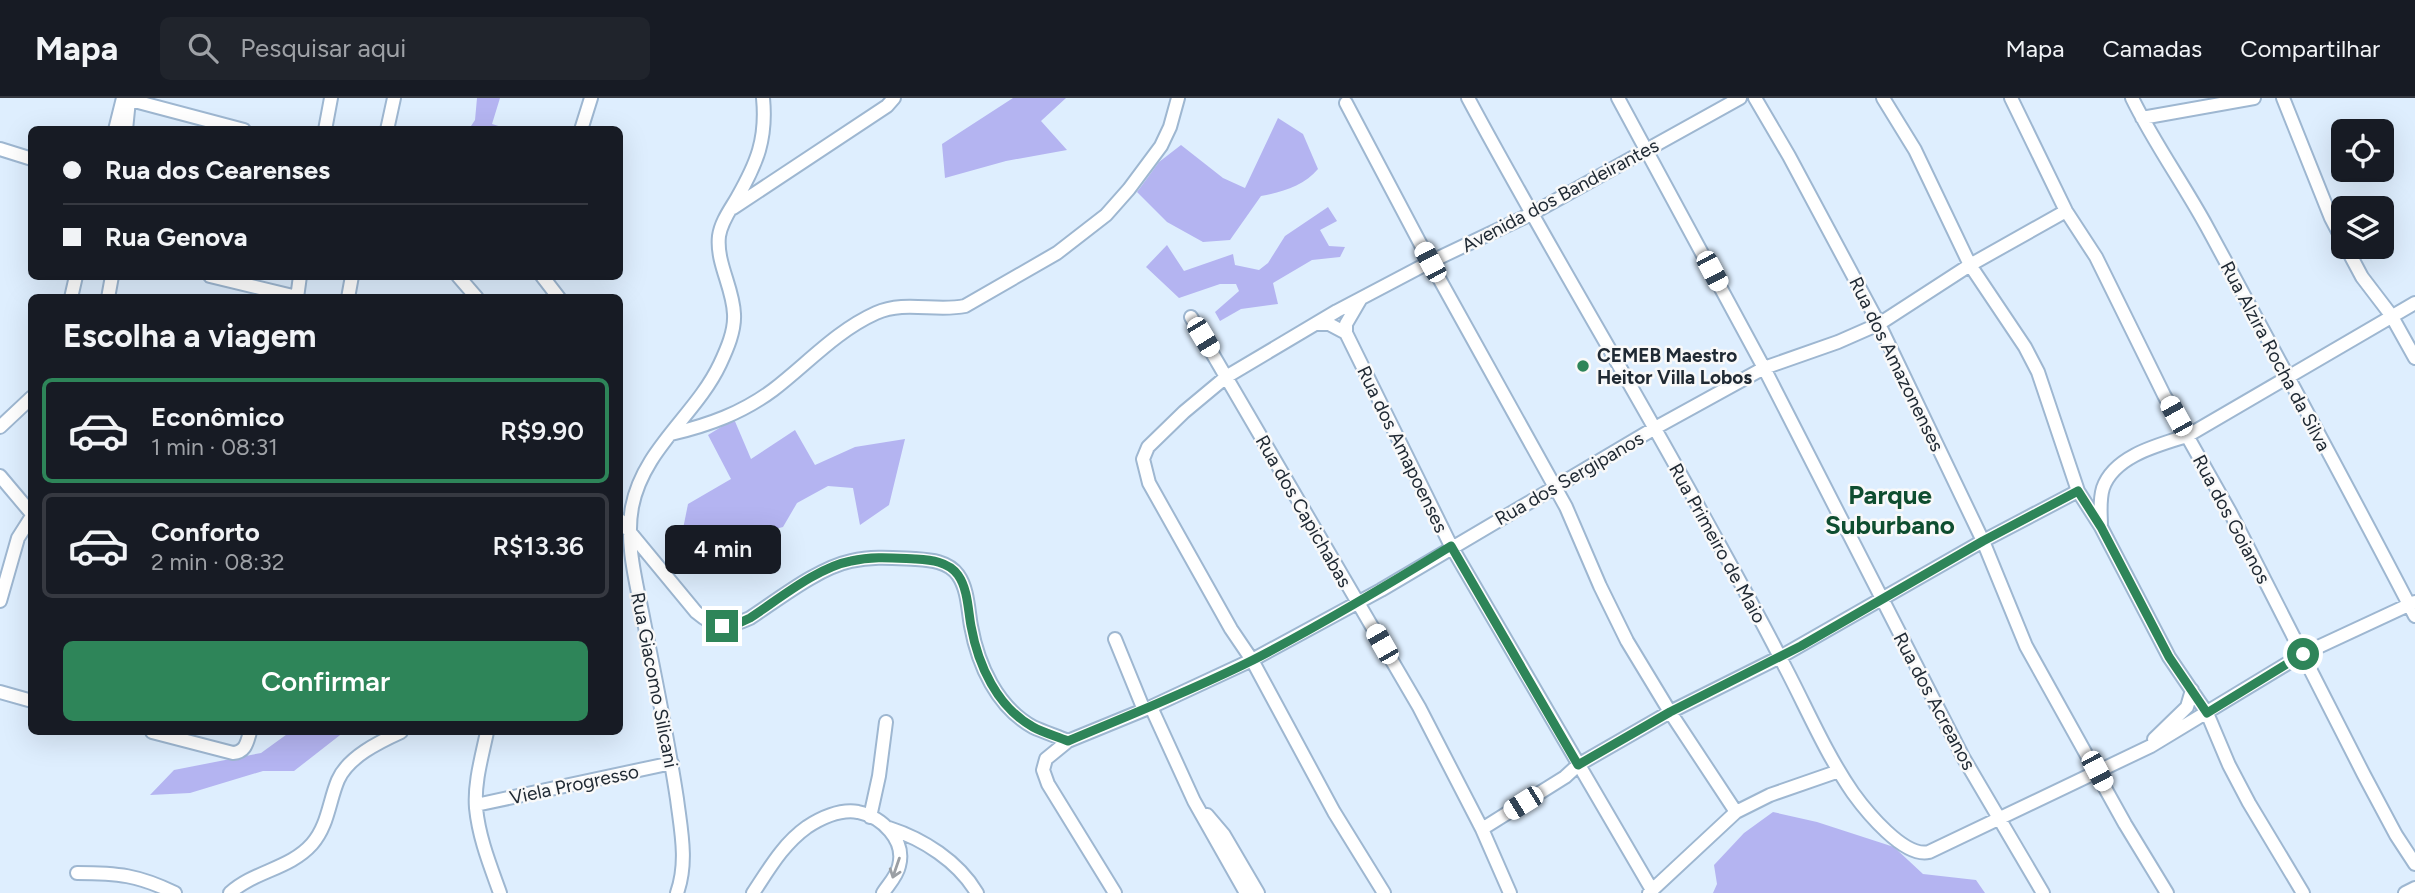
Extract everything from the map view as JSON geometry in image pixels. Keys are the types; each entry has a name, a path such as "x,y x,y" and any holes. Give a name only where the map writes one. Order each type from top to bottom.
{"street":[{"path":"326,126 331,98"},
{"path":"388,126 394,98"},
{"path":"582,126 591,98"},
{"path":"730,210 759,155 764,131 763,98"},
{"path":"730,210 887,106 894,98"},
{"path":"671,434 702,427 733,415 772,390 838,335 875,313 901,306 965,306 1065,248 1091,229 1129,189 1167,136 1178,98"},
{"name":"Rua Primeiro de Maio","path":"1468,98 1656,428 1839,771 1855,795 1884,830 1912,851 1919,853 1929,852 2000,818"},
{"name":"Rua dos Acreanos","path":"1618,98 1764,368 1964,757 2043,893"},
{"name":"Avenida dos Bandeirantes","path":"1252,660 1231,629 1149,483 1143,459 1148,447 1226,377 1315,324 1430,262 1533,213 1740,98"},
{"name":"Rua dos Amazonenses","path":"1755,98 1809,192 1879,324 1983,541 2026,646 2167,893"},
{"path":"1883,98 1915,150 1970,265 2038,372 2078,491 2101,527 2169,657 2207,713 2244,794 2303,893"},
{"name":"Rua dos Goianos","path":"2011,98 2066,211 2096,257 2164,395 2230,512 2396,835 2415,864"},
{"name":"Rua Alzira Rocha da Silva","path":"2132,98 2194,203 2289,376 2347,491 2413,608"},
{"path":"2142,118 2254,98"},
{"path":"2283,98 2331,220"},
{"path":"116,126 125,99"},
{"path":"125,99 126,126"},
{"path":"125,99 229,126"},
{"path":"1346,103 1430,262 1566,507 1627,641 1670,712 1737,812"},
{"path":"0,149 28,158"},
{"path":"752,170 770,185"},
{"name":"Rua Giacomo Silicani","path":"677,893 684,863 672,763 636,579 630,532 632,506 654,453 712,380 734,327 733,303 720,259 719,245 719,233 730,210"},
{"name":"Rua dos Sergipanos","path":"1068,741 1252,660 1358,602 1764,368 1838,342 1879,324 1970,265 2066,211"},
{"path":"2352,259 2362,277 2391,315 2415,358"},
{"path":"227,280 285,294"},
{"path":"461,280 474,294"},
{"path":"545,280 556,294"},
{"path":"1315,324 1329,324 1346,333 1346,324 1360,299"},
{"path":"2101,527 2100,502 2104,486 2118,467 2157,446 2187,436 2415,303"},
{"name":"Rua dos Capichabas","path":"1191,317 1419,707 1482,828 1510,893"},
{"name":"Rua dos Amapoenses","path":"1346,333 1451,546 1650,892"},
{"path":"0,427 28,401"},
{"path":"0,476 28,510"},
{"path":"1482,828 1565,778 1578,765 1670,712 1780,657 1983,541 2078,491"},
{"path":"0,601 19,538 28,522"},
{"path":"623,524 696,612 710,623 722,626 737,624 750,618 823,572 849,561 877,557 932,561 948,565 958,575 964,588 976,652 988,679 1018,716 1032,726 1068,741 1046,759 1043,771 1115,893"},
{"path":"2000,818 2151,746 2303,654 2413,608"},
{"path":"1115,639 1194,801 1246,893"},
{"path":"1252,660 1334,812 1384,893"},
{"path":"2151,746 2158,733 2187,707 2192,690"},
{"path":"0,692 28,697"},
{"path":"870,817 886,722"},
{"path":"187,736 233,753 246,747 249,735"},
{"path":"230,893 246,880 298,857 313,843 323,826 338,779 348,764 396,735"},
{"path":"486,735 476,805 482,842 500,893"},
{"name":"Viela Progresso","path":"476,805 672,763"},
{"path":"1650,892 1737,812 1770,795 1839,771"},
{"path":"1194,801 1224,835 1258,893"},
{"path":"753,893 780,853 809,825 843,812 858,812 870,817 898,839 900,864 883,893"},
{"path":"887,828 914,836 957,867 977,893"},
{"path":"77,873 115,873 149,880 175,893"},
{"path":"2405,893 2415,888"}],"shaded area":[{"path":"477,98 500,98 492,124 498,126 471,126 475,120"},
{"path":"1013,98 1066,98 1041,121 1067,150 1006,161 945,178 942,144"},
{"path":"1278,118 1303,134 1318,169 1299,184 1261,196 1230,240 1203,242 1167,222 1137,192 1159,162 1181,145 1223,178 1245,188"},
{"path":"1328,207 1337,221 1320,230 1329,246 1345,247 1340,257 1312,260 1273,283 1278,304 1241,309 1220,321 1215,312 1239,291 1236,284 1220,284 1179,298 1146,267 1167,245 1184,271 1233,254 1235,265 1259,270 1268,263 1285,236"},
{"path":"734,419 751,459 795,430 815,465 855,447 905,439 889,505 860,525 853,488 828,486 797,503 783,527 761,537 737,569 717,549 695,543 682,534 688,504 731,479 708,435"},
{"path":"286,735 340,735 294,771 263,771 190,793 150,795 174,770 261,753"},
{"path":"1773,812 1817,822 1894,847 1923,874 1976,880 1985,893 1713,893 1717,884 1714,865 1744,833"}],"place":[{"name":"CEMEB Maestro Heitor Villa Lobos","path":"1583,366"}],"district":[{"name":"Parque Suburbano","path":"1890,510"}],"route":[{"path":"722,626 737,624 750,618 823,572 849,561 877,557 932,561 948,565 958,575 964,588 976,652 988,679 1018,716 1032,726 1068,741 1152,707 1252,660 1381,590 1451,546 1578,765 1670,712 1801,646 1983,541 2078,491 2101,527 2169,657 2207,713 2303,654"}]}
